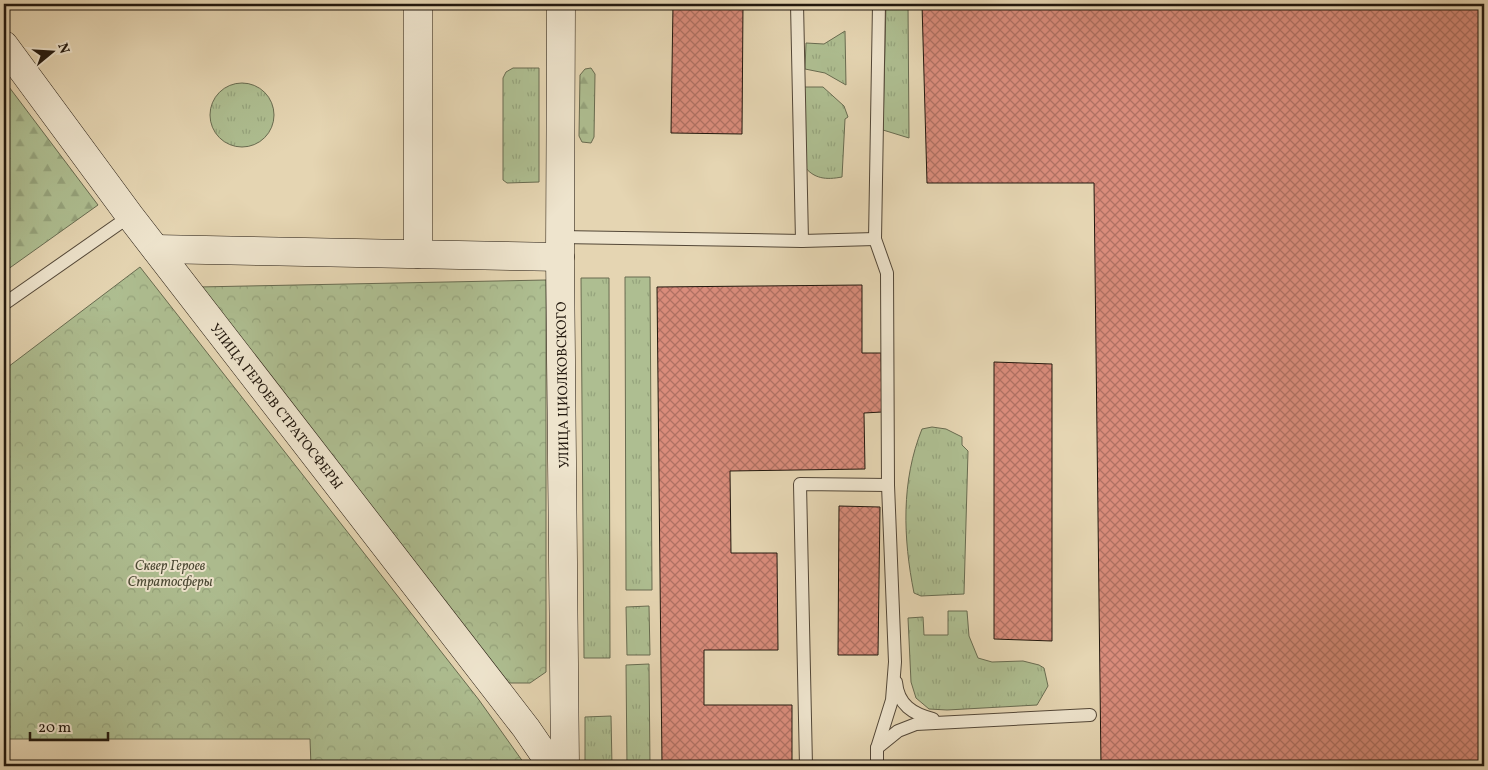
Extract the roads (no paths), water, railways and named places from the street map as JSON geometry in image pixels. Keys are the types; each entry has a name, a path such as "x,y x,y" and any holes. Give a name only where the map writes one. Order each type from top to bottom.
{"street":[{"path":"418,4 418,254"},
{"name":"УЛИЦА ЦИОЛКОВСКОГО","path":"561,4 560,247 565,766"},
{"name":"УЛИЦА ГЕРОЕВ СТРАТОСФЕРЫ","path":"4,45 130,216 526,728 552,766"},
{"path":"156,249 418,254 560,247"}],"lane":[{"path":"796,4 802,241"},
{"path":"879,4 875,239 887,273 888,485 897,689 905,707 918,715 950,721"},
{"path":"4,304 130,216"},
{"path":"560,247 875,239"},
{"path":"806,766 800,484 888,485"},
{"path":"878,766 877,748 892,700 895,662"},
{"path":"877,748 898,731 916,724 1090,715"}],"park label":[{"name":"Сквер Героев Стратосферы","path":"170,574"}]}
